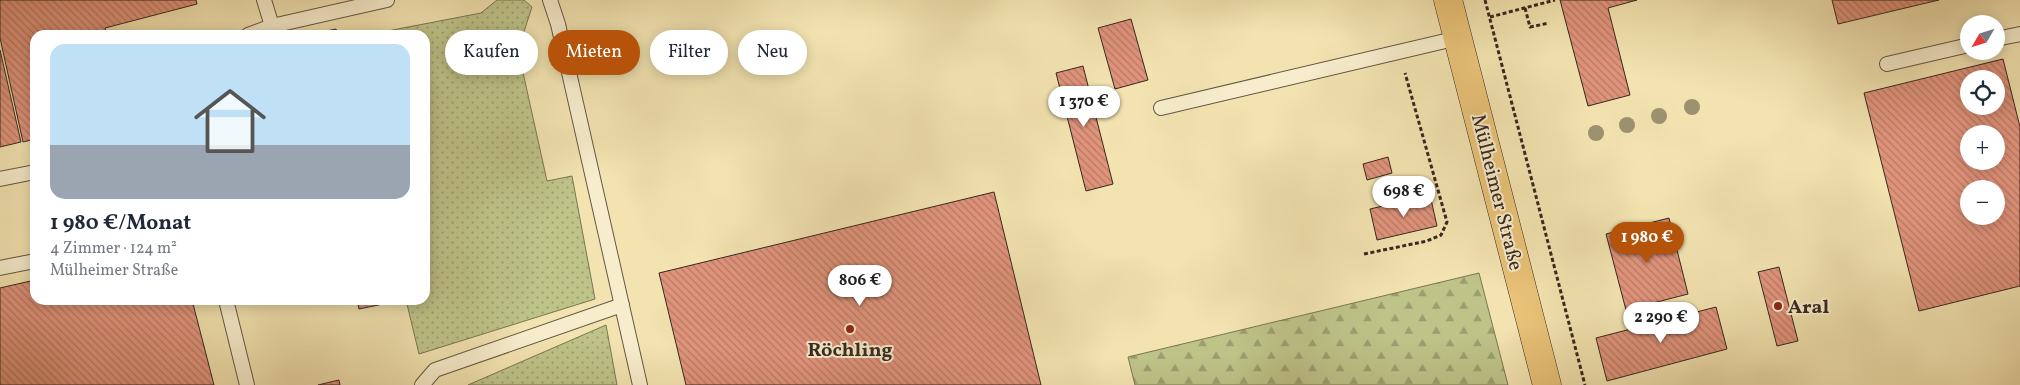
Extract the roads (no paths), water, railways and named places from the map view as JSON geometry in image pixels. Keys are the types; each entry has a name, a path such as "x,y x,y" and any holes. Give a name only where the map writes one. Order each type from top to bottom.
{"main road":[{"name":"Mülheimer Straße","path":"1448,0 1546,385"}],"lane":[{"path":"264,0 272,26"},
{"path":"261,30 387,0"},
{"path":"550,0 556,18 640,385"},
{"path":"2005,37 2020,34"},
{"path":"1161,108 1400,50 1458,38"},
{"path":"1887,64 1960,47"},
{"path":"0,179 30,173"},
{"path":"0,268 30,262"},
{"path":"422,385 434,370 622,304"},
{"path":"227,305 246,385"}],"place":[{"name":"Aral","path":"1778,306"},
{"name":"Röchling","path":"850,329"}]}
